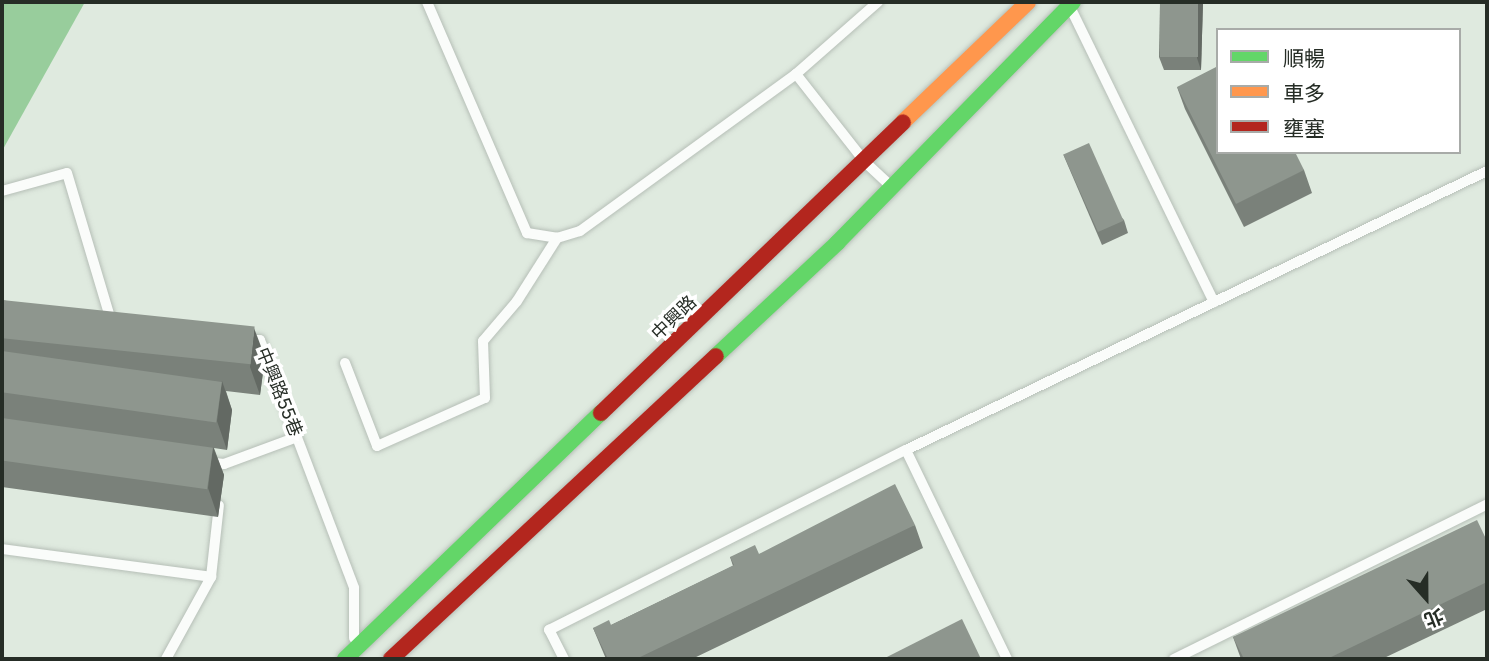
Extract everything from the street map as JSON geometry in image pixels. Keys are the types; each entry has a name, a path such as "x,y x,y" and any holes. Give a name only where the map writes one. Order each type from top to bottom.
{"main road":[{"name":"中興路","path":"350,654 1028,2"},
{"path":"391,659 894,188 1070,3"}],"lane":[{"path":"427,2 527,233 557,238 580,232 796,74 878,2"},
{"path":"1070,3 1214,302"},
{"path":"796,74 864,162 894,188"},
{"path":"564,659 550,630 906,450 1487,171"},
{"path":"2,191 67,173 113,327"},
{"path":"345,363 377,446 485,398 483,341 517,300 557,238"},
{"path":"100,325 126,328"},
{"name":"中興路55巷","path":"233,338 260,340 354,588 350,654"},
{"path":"198,461 224,464 297,437"},
{"path":"906,450 1007,659"},
{"path":"223,477 224,464"},
{"path":"166,659 211,577 221,489"},
{"path":"1174,659 1487,504"},
{"path":"2,549 211,577"}],"shaded area":[{"path":"2,2 85,2 2,151"}],"building":[{"path":"1160,2 1198,2 1198,57 1160,57"},
{"path":"1216,67 1216,154 1296,154 1304,170 1236,204 1177,87"},
{"path":"1089,143 1124,221 1098,232 1063,154"},
{"path":"2,300 255,327 251,364 2,338"},
{"path":"2,351 222,382 216,422 2,392"},
{"path":"2,418 213,448 207,489 2,460"},
{"path":"895,484 915,525 636,659 608,659 593,628 609,620 611,625 734,565 730,557 755,545 759,554"},
{"path":"1477,520 1487,541 1487,582 1327,659 1244,659 1233,637"},
{"path":"962,619 981,659 883,659"}],"traffic: fast":[{"path":"716,356 837,243 1073,2"},
{"path":"345,659 601,413"}],"traffic: slow":[{"path":"903,122 1028,2"}],"traffic: jam":[{"path":"601,413 903,122"},
{"path":"391,659 716,356"}]}
